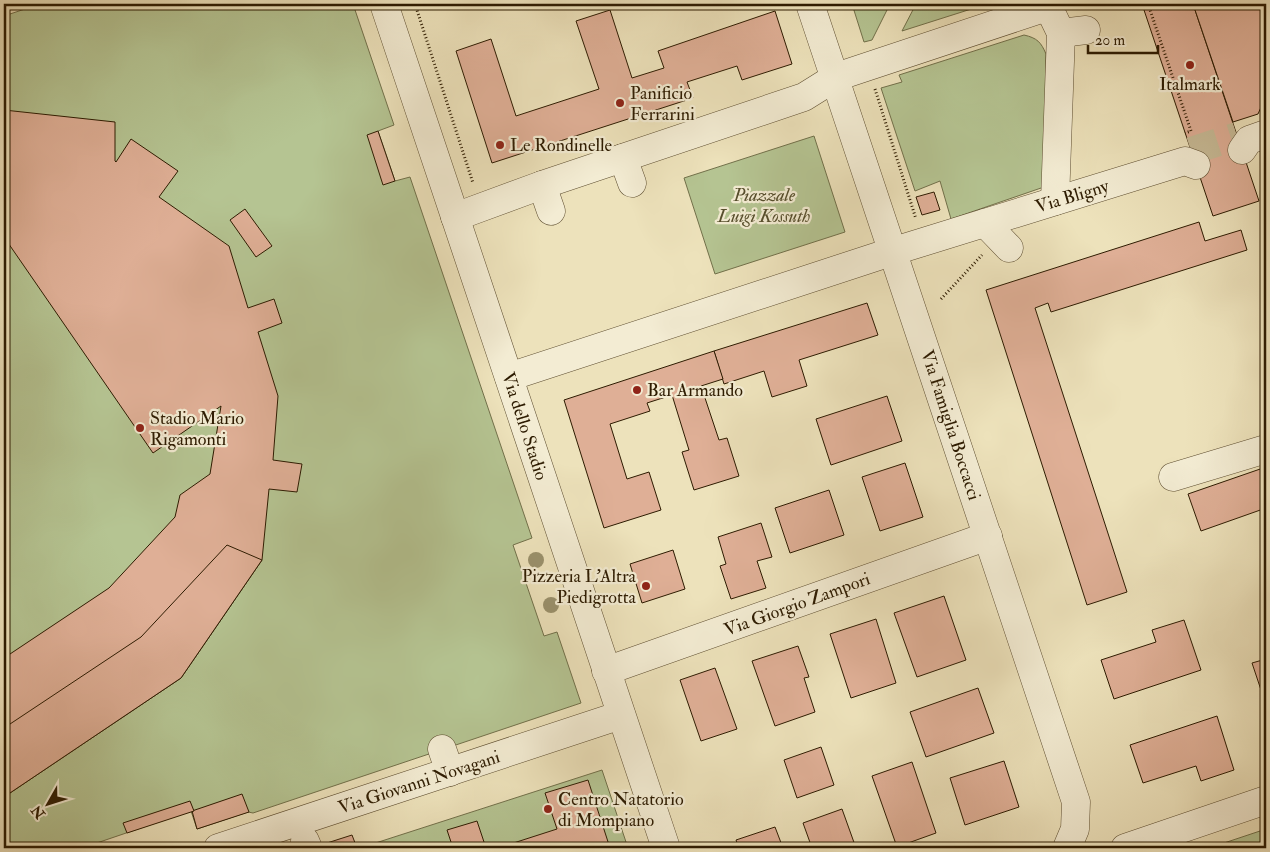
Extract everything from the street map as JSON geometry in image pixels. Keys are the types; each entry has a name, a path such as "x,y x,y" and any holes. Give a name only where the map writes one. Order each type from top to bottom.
{"street":[{"name":"Via dello Stadio","path":"384,4 666,848"},
{"name":"Via Famiglia Boccacci","path":"810,4 836,77 1076,802 1074,829 1067,848"},
{"path":"455,217 542,185 628,171 804,97 836,77 1047,6 1073,32 1056,201"},
{"name":"Via Bligny","path":"894,251 1056,201 1155,180 1189,152"},
{"path":"542,185 551,212"},
{"path":"985,223 1009,248"},
{"path":"509,378 599,338 676,312 894,251"},
{"path":"1173,477 1266,449"},
{"name":"Via Giorgio Zampori","path":"606,671 988,536"},
{"name":"Via Giovanni Novagani","path":"218,848 446,760 621,715"},
{"path":"1125,848 1266,800"}],"path":[{"path":"1148,4 1191,131 1189,152"},
{"path":"877,84 874,90 880,109 917,221 923,224"},
{"path":"941,299 982,255"}],"green space":[{"name":"Stadio Mario Rigamonti","path":"40,4 353,4 394,125 378,131 395,181 410,177 532,538 513,545 544,636 557,632 581,703 253,813 248,812 197,829 191,811 82,848 4,848 4,16"},
{"path":"852,4 890,4 872,40 864,42"},
{"path":"916,4 987,4 902,31"},
{"path":"1024,35 1038,41 1046,54 1044,187 951,219 940,181 915,191 881,88 902,82 899,75"},
{"name":"Piazzale Luigi Kossuth","path":"814,136 845,232 715,274 684,178"},
{"name":"Centro Natatorio di Mompiano","path":"602,770 628,848 360,848"},
{"path":"1266,829 1266,848 1209,848"}],"building":[{"path":"1142,4 1193,4 1259,201 1213,216"},
{"path":"1193,4 1266,4 1266,96 1258,114 1233,122"},
{"path":"610,10 632,78 664,68 658,51 775,11 792,64 742,80 737,66 687,82 693,98 492,163 456,51 491,39 516,116 599,89 576,21"},
{"name":"Stadio Mario Rigamonti","path":"4,110 115,122 116,162 131,139 178,171 159,197 229,246 248,308 274,299 282,323 258,332 278,396 273,460 302,464 297,492 269,489 262,560 181,678 4,797 4,658 109,588 175,517 180,495 210,474 221,406 153,453 4,237"},
{"path":"378,131 395,181 383,185 367,135"},
{"path":"934,192 940,210 922,215 916,197"},
{"path":"245,209 272,246 256,257 230,220"},
{"path":"1199,222 1205,241 1241,230 1247,250 1051,312 1048,303 1035,308 1127,592 1087,605 986,290"},
{"path":"867,303 878,335 799,360 807,386 772,397 764,371 724,384 714,351"},
{"path":"714,351 723,379 701,386 719,440 727,438 739,476 694,490 682,452 689,450 672,395 647,403 650,411 610,424 627,479 649,472 661,510 604,528 564,400"},
{"path":"887,396 902,441 831,465 816,419"},
{"path":"905,463 923,517 880,531 862,477"},
{"path":"1266,467 1266,508 1201,531 1188,494"},
{"path":"829,490 844,535 790,553 775,508"},
{"path":"761,523 772,557 757,561 766,588 731,599 720,566 726,564 718,537"},
{"path":"227,545 262,560 181,678 4,797 4,728 141,637"},
{"path":"673,550 685,589 642,603 630,564"},
{"path":"944,596 966,660 917,677 894,613"},
{"path":"876,619 896,683 851,698 830,634"},
{"path":"1184,620 1201,670 1114,699 1101,660 1156,642 1152,630"},
{"path":"798,646 809,677 804,678 815,712 775,726 752,661"},
{"path":"1266,659 1266,692 1262,693 1252,663"},
{"path":"715,668 737,729 701,741 680,680"},
{"path":"978,688 994,733 926,757 910,712"},
{"path":"1217,716 1234,770 1201,781 1196,766 1143,783 1130,745"},
{"path":"821,747 834,785 797,798 784,760"},
{"path":"1004,761 1019,807 965,825 950,778"},
{"path":"912,762 936,833 897,847 872,776"},
{"path":"588,780 610,848 498,848 557,829 545,793"},
{"path":"242,794 249,812 197,829 192,811"},
{"path":"190,801 194,811 127,833 123,823"},
{"path":"842,809 856,848 812,848 803,823"},
{"path":"477,821 486,848 453,848 447,830"},
{"path":"775,827 783,848 739,848 736,840"},
{"path":"352,835 357,848 328,848 327,843"}],"tunnel":[{"path":"1191,151 1237,136"}],"place":[{"name":"Italmark","path":"1190,65"},
{"name":"Panificio Ferrarini","path":"620,103"},
{"name":"Le Rondinelle","path":"500,145"},
{"name":"Bar Armando","path":"637,390"},
{"name":"Stadio Mario Rigamonti","path":"140,428"},
{"name":"Pizzeria L'Altra Piedigrotta","path":"646,586"},
{"name":"Centro Natatorio di Mompiano","path":"548,809"}]}
